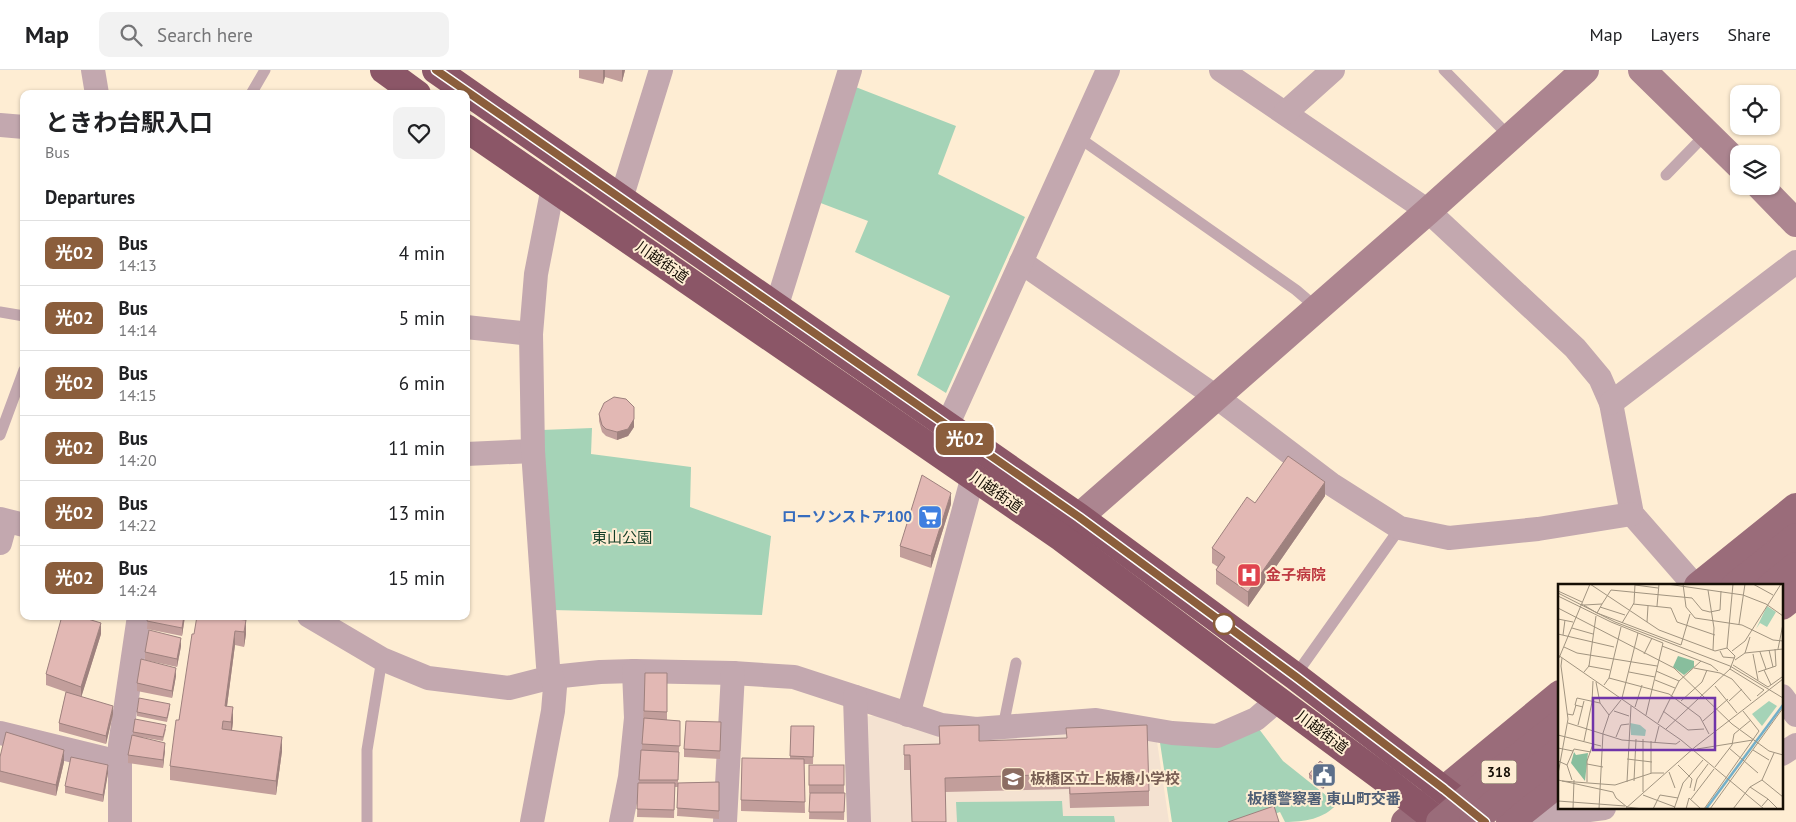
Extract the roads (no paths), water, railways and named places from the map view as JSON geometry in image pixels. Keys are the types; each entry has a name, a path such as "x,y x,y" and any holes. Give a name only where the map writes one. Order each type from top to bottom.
{"highway":[{"path":"384,70 412,90"},
{"name":"川越街道","path":"436,70 465,90"},
{"name":"川越街道","path":"470,94 947,426 1278,700 1427,818"},
{"name":"川越街道","path":"470,131 973,476 1070,527 1295,676 1485,822"}],"main road":[{"path":"1699,584 1796,507"},
{"path":"1738,584 1796,538"},
{"path":"1774,584 1796,566"},
{"path":"1784,604 1796,595"},
{"path":"1427,818 1444,789 1558,696"},
{"name":"318","path":"1427,818 1490,779 1558,726"},
{"name":"318","path":"1473,822 1558,753"},
{"path":"1517,816 1558,784"}],"street":[{"path":"93,70 96,90"},
{"path":"621,199 661,70"},
{"path":"776,308 850,70"},
{"path":"947,426 1108,70"},
{"path":"1221,70 1428,211 1575,348 1600,378 1612,403 1632,514 1694,584"},
{"path":"1285,114 1333,70"},
{"path":"1070,527 1215,396 1428,211 1585,70"},
{"path":"1642,70 1730,157"},
{"path":"0,125 20,126"},
{"path":"532,822 554,712 555,686 548,666 533,451 531,334 536,274 552,187"},
{"path":"1769,195 1796,223"},
{"path":"1021,262 1215,396 1331,484 1400,528 1449,538 1538,529 1632,514"},
{"path":"1612,403 1796,262"},
{"path":"470,327 531,334"},
{"path":"470,454 533,451"},
{"path":"908,715 973,476"},
{"path":"120,822 120,744 138,620"},
{"path":"324,620 344,625 382,659 428,678 509,688 552,677 600,672 734,673 794,677 941,725 976,730 1096,720 1172,734 1217,736 1256,719 1278,700"},
{"path":"621,822 630,777 636,718 634,671"},
{"path":"725,822 734,673"},
{"path":"855,697 859,822"},
{"path":"1784,699 1796,716"},
{"path":"0,733 119,762"},
{"path":"1784,753 1796,744"},
{"path":"1517,816 1554,815 1590,810"}],"lane":[{"path":"253,90 265,70"},
{"path":"1444,70 1510,137"},
{"path":"1666,176 1707,133"},
{"path":"1078,137 1296,290 1317,308"},
{"path":"0,312 20,315"},
{"path":"0,435 20,381"},
{"path":"1295,676 1400,528"},
{"path":"368,822 367,750 382,659"},
{"path":"1003,727 1016,663"}],"place":[{"name":"ローソンストア100","path":"930,517"},
{"name":"金子病院","path":"1249,575"},
{"name":"板橋警察署 東山町交番","path":"1324,775"},
{"name":"板橋区立上板橋小学校","path":"1013,779"}],"park label":[{"name":"東山公園","path":"622,538"}]}
